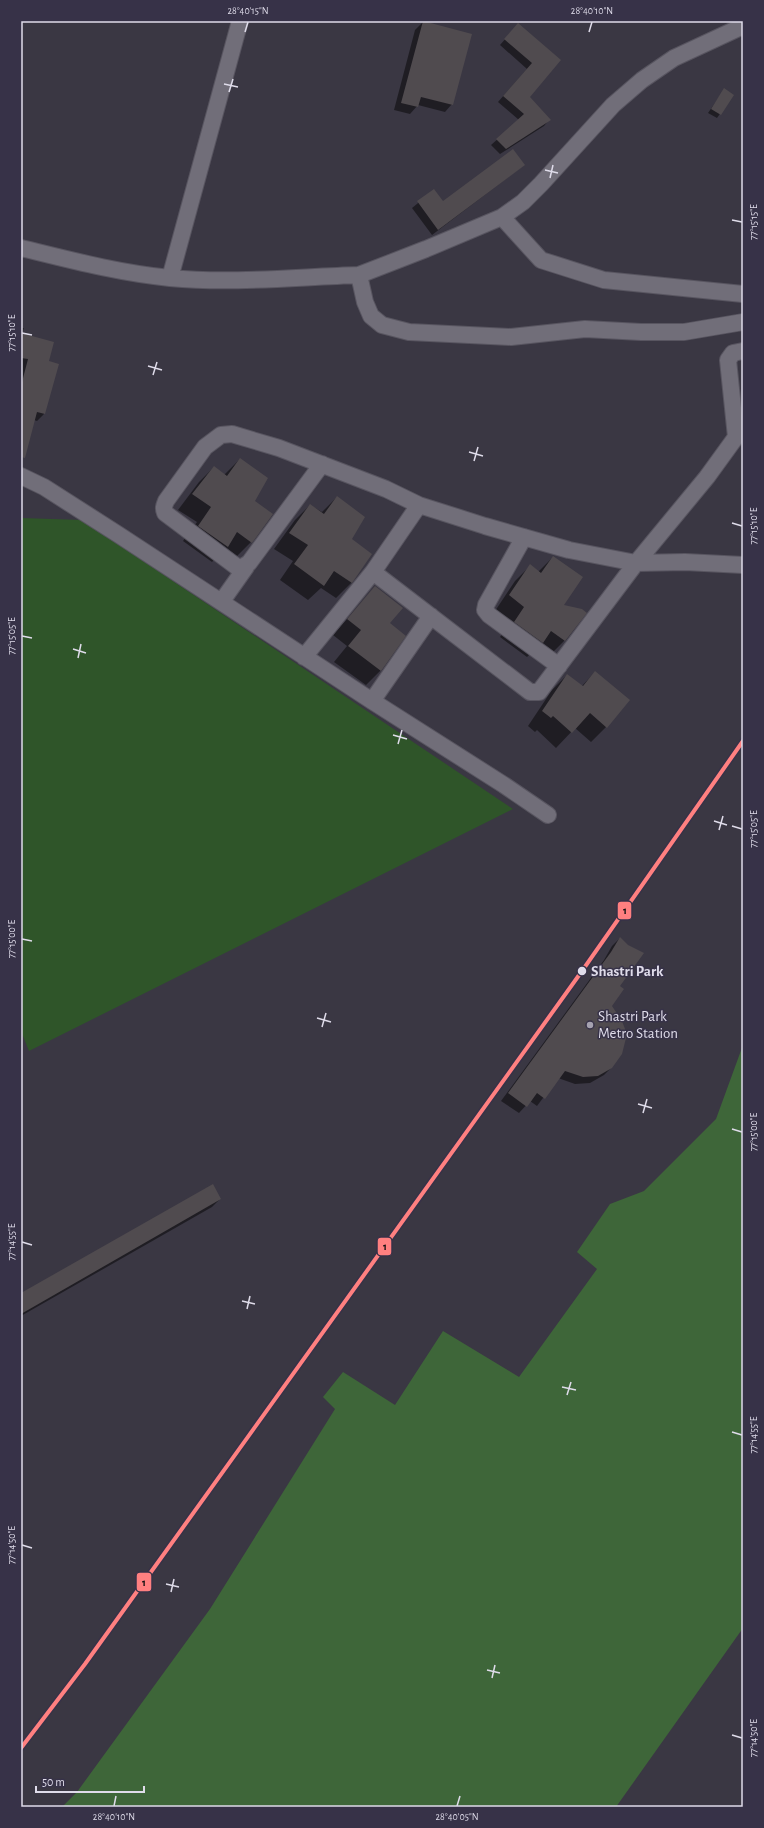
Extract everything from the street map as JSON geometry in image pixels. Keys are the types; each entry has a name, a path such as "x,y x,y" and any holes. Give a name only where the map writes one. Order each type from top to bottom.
{"street":[{"path":"170,278 240,21"},
{"path":"21,248 111,270 170,278 220,281 358,274 426,249 502,216 523,202 542,184 612,105 642,80 674,58 743,26"},
{"path":"502,216 541,260 604,280 743,294"},
{"path":"358,274 365,302 371,316 382,325 409,332 512,337 585,329 641,332 684,332 743,322"},
{"path":"373,572 530,692 539,692 636,562 740,438 728,360 733,353 743,352"},
{"path":"246,567 237,567 165,513 164,510 166,501 205,447 221,436 232,434 247,437 322,464 386,489 419,505 569,550 636,562 743,564"},
{"path":"222,602 322,464"},
{"path":"21,476 44,487 548,815"},
{"path":"304,657 373,572 419,505"},
{"path":"524,537 486,605 486,610 489,615 559,666"},
{"path":"372,701 431,616"}],"green space":[{"path":"21,518 82,520 513,809 29,1051 21,1031"},
{"path":"743,1045 743,1628 616,1807 62,1807 77,1792 210,1609 335,1409 323,1397 343,1372 395,1405 443,1331 519,1377 597,1269 577,1252 610,1204 644,1191 716,1119"}],"building":[{"path":"423,21 472,34 453,105 421,97 418,107 401,103"},
{"path":"518,23 561,60 530,97 551,120 506,149 496,139 524,114 503,96 532,63 504,39"},
{"path":"724,88 734,95 721,115 711,109"},
{"path":"513,149 525,165 438,230 417,201 434,189 443,201"},
{"path":"21,333 54,342 49,361 59,364 45,414 37,412 25,458 21,457 21,386 28,359 21,358"},
{"path":"240,458 268,478 255,501 273,514 252,543 237,532 228,547 198,526 211,507 192,494 214,466 227,476"},
{"path":"337,496 365,517 352,539 372,554 352,583 334,571 324,586 294,564 308,545 289,533 310,504 324,514"},
{"path":"553,556 583,577 564,605 582,609 587,613 565,641 551,631 543,643 514,622 524,607 509,595 530,564 541,573"},
{"path":"375,586 403,608 390,623 406,636 381,671 348,646 361,630 347,619"},
{"path":"595,671 630,700 607,728 590,713 572,733 553,716 551,718 542,711 567,674 583,686"},
{"name":"Shastri Park Metro Station","path":"620,937 628,945 644,953 620,986 624,989 612,1006 622,1021 625,1029 626,1038 622,1054 612,1068 598,1076 583,1077 565,1071 545,1099 537,1093 527,1107 508,1093 611,952"},
{"path":"213,1184 221,1199 21,1314 21,1293"}],"transit line":[{"name":"1","path":"21,1748 85,1664 582,971 743,741"}],"place":[{"name":"Shastri Park","path":"582,971"},
{"name":"Shastri Park Metro Station","path":"590,1025"}]}
